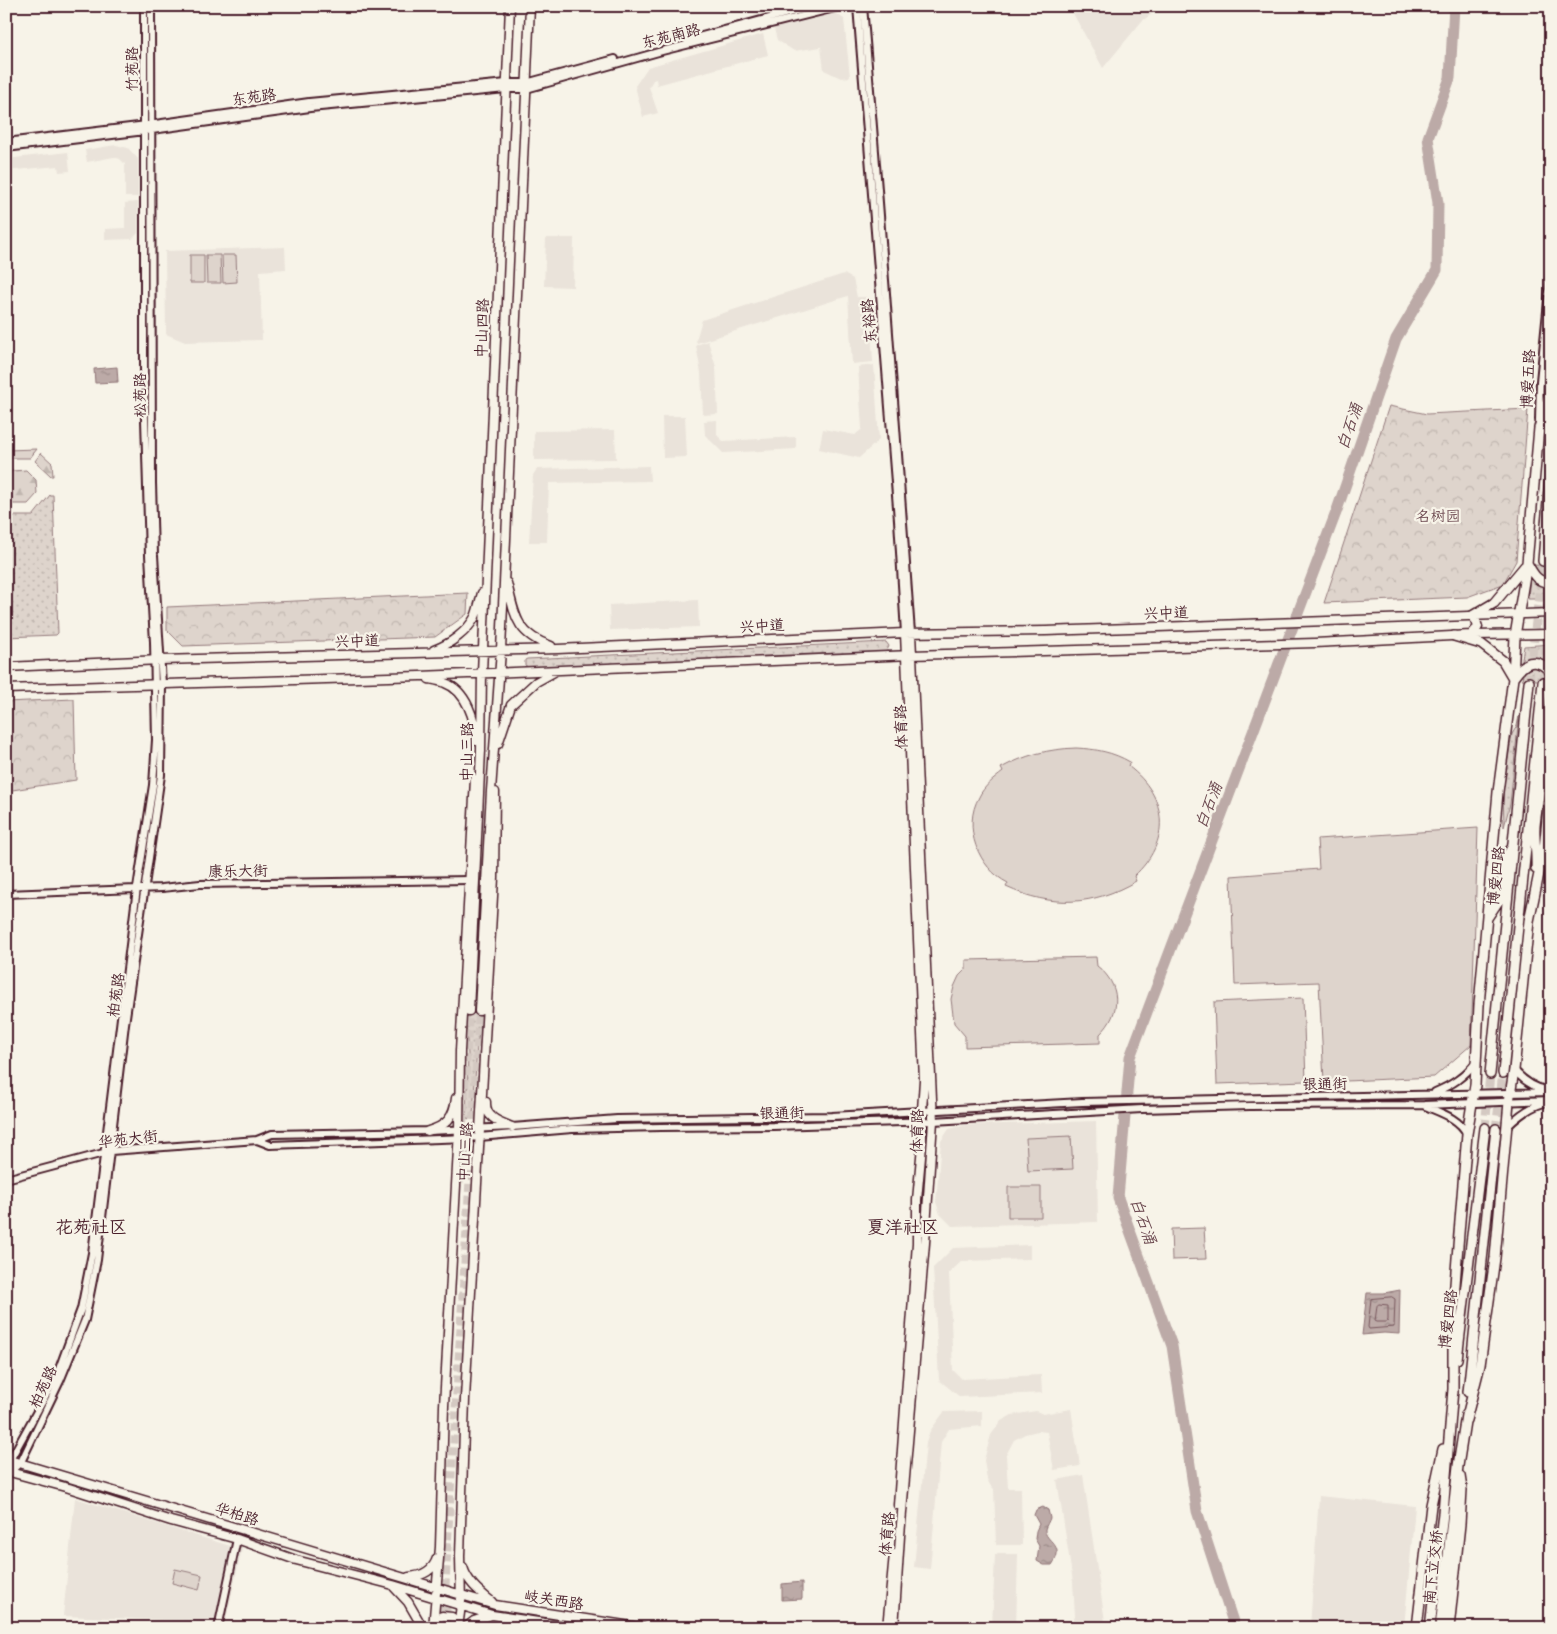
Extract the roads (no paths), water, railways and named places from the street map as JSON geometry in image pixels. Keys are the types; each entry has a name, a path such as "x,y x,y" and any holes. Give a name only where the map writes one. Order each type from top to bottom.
{"highway":[{"path":"1453,1393 1453,1311 1467,1134 1474,1093 1479,1005 1498,792 1512,678 1514,636 1527,564 1539,428 1551,387"},
{"path":"1548,559 1551,466"},
{"path":"1527,564 1534,576 1540,581 1551,582"},
{"path":"1472,616 1494,603 1527,564"},
{"path":"1454,636 1481,644 1503,661 1512,678"},
{"path":"1512,678 1520,667 1526,663 1535,662 1545,665 1551,672"},
{"name":"博爱四路","path":"1490,1074 1529,682"},
{"name":"博爱四路","path":"1503,1073 1542,682"},
{"path":"1466,1420 1480,1365 1495,1258 1529,908 1536,862 1535,828 1546,727 1540,708"},
{"path":"1529,921 1544,850 1551,778"},
{"path":"1486,919 1499,900 1505,859 1513,847"},
{"name":"博爱四路","path":"1443,1513 1450,1414 1485,1128"},
{"name":"博爱四路","path":"1453,1508 1466,1420 1496,1128"},
{"path":"1417,1628 1431,1505 1450,1414"},
{"path":"1449,1628 1462,1489 1458,1466"},
{"name":"南下立交桥","path":"1440,1628 1453,1508"},
{"name":"南下立交桥","path":"1430,1628 1443,1513"}],"main road":[{"name":"中山四路","path":"483,651 510,6"},
{"path":"501,650 530,6"},
{"path":"504,572 514,611 521,628 537,641 558,649"},
{"path":"426,652 448,644 464,631 475,617 485,581"},
{"name":"兴中道","path":"6,667 558,649 908,633 1551,613"},
{"path":"1471,635 1478,627 1472,616"},
{"name":"体育路","path":"894,1628 900,1536 926,1243 933,1121 908,633"},
{"path":"6,690 420,676 909,655 1307,643 1471,635 1514,636 1551,634"},
{"name":"中山三路","path":"479,1011 501,650"},
{"name":"中山三路","path":"469,1011 483,651"},
{"name":"体育路","path":"887,1628 908,1382 917,1243 917,1200 922,1146 924,1080 909,655"},
{"path":"494,750 499,742 511,705 536,682 556,670"},
{"path":"420,676 446,683 457,691 468,706 480,751"},
{"name":"中山三路","path":"457,1628 461,1606 460,1556 464,1399 494,878 494,750"},
{"name":"中山三路","path":"441,1626 436,1598 440,1547 444,1406 475,778 480,751"},
{"path":"428,1131 442,1126 448,1121 456,1104 460,1052"},
{"path":"485,1053 488,1079 486,1108 491,1118 512,1127"},
{"name":"华柏路","path":"8,1459 461,1595"},
{"name":"华柏路","path":"7,1473 237,1539 296,1560 393,1585 461,1606"},
{"path":"404,1577 417,1576 431,1569 440,1547"},
{"path":"460,1556 465,1573 471,1582 480,1593 495,1605"},
{"path":"393,1585 408,1602 423,1628"},
{"name":"岐关西路","path":"461,1595 495,1605 644,1628"},
{"name":"岐关西路","path":"461,1606 492,1615 578,1628"},
{"path":"465,1628 474,1621 492,1615"},
{"path":"441,1626 442,1616 452,1617 457,1628"}],"street":[{"name":"竹苑路","path":"144,6 148,128"},
{"name":"竹苑路","path":"148,128 152,6"},
{"name":"东苑南路","path":"526,86 814,6"},
{"name":"东苑南路","path":"506,86 526,86 843,6"},
{"name":"东裕路","path":"857,6 908,633"},
{"name":"东裕路","path":"863,6 904,520 908,633"},
{"name":"东苑路","path":"6,148 148,128 309,102 506,86"},
{"name":"东苑路","path":"6,142 148,128"},
{"name":"松苑路","path":"148,128 153,236 152,483 157,661"},
{"name":"博爱五路","path":"1539,428 1540,381 1551,271"},
{"name":"柏苑路","path":"7,1473 8,1459 56,1377 81,1309 92,1253 107,1152 153,785 158,684 157,661"},
{"name":"康乐大街","path":"6,894 243,883 470,880"},
{"path":"1426,1094 1457,1082 1467,1074 1476,1062"},
{"path":"1514,1070 1525,1081 1541,1089 1551,1091"},
{"path":"1510,1098 1551,1091"},
{"name":"银通街","path":"922,1110 1107,1102 1474,1093 1510,1098"},
{"name":"银通街","path":"458,1138 480,1138 572,1129 933,1121 1142,1109 1424,1105 1473,1103 1510,1098"},
{"path":"1510,1098 1551,1101"},
{"path":"1508,1126 1520,1114 1551,1101"},
{"path":"1424,1105 1454,1120 1462,1126 1467,1134"},
{"name":"华苑大街","path":"6,1179 107,1152 257,1140 272,1134 459,1130 617,1119 832,1116 922,1110"},
{"name":"华苑大街","path":"257,1140 270,1145 458,1138"},
{"name":"柏苑路","path":"7,1473 21,1462 60,1381 85,1320 97,1260 107,1152"},
{"path":"218,1628 237,1539"}],"water":[{"path":"117,367 118,382 95,383 94,369"},
{"path":"1400,1290 1399,1334 1362,1335 1367,1293 1384,1293"},
{"path":"1043,1507 1048,1510 1050,1518 1045,1529 1046,1533 1057,1552 1052,1565 1044,1565 1037,1561 1039,1546 1035,1539 1039,1524 1034,1515 1036,1510"},
{"path":"802,1582 802,1599 782,1600 782,1584"}],"waterway":[{"name":"白石涌","path":"1235,1628 1197,1511 1172,1346 1118,1198 1130,1057 1337,510 1396,339 1437,270 1438,203 1428,138 1450,78 1454,6"}],"tunnel":[{"path":"1529,682 1543,561"},
{"path":"1543,682 1550,562"},
{"path":"460,1183 469,1011"},
{"path":"448,1623 445,1595 479,1011"},
{"path":"1496,1129 1503,1073"},
{"path":"1485,1128 1490,1074"},
{"path":"441,1597 441,1623"}],"district":[{"name":"花苑社区","path":"91,1227"},
{"name":"夏洋社区","path":"903,1227"}],"park label":[{"name":"名树园","path":"1438,516"}]}
